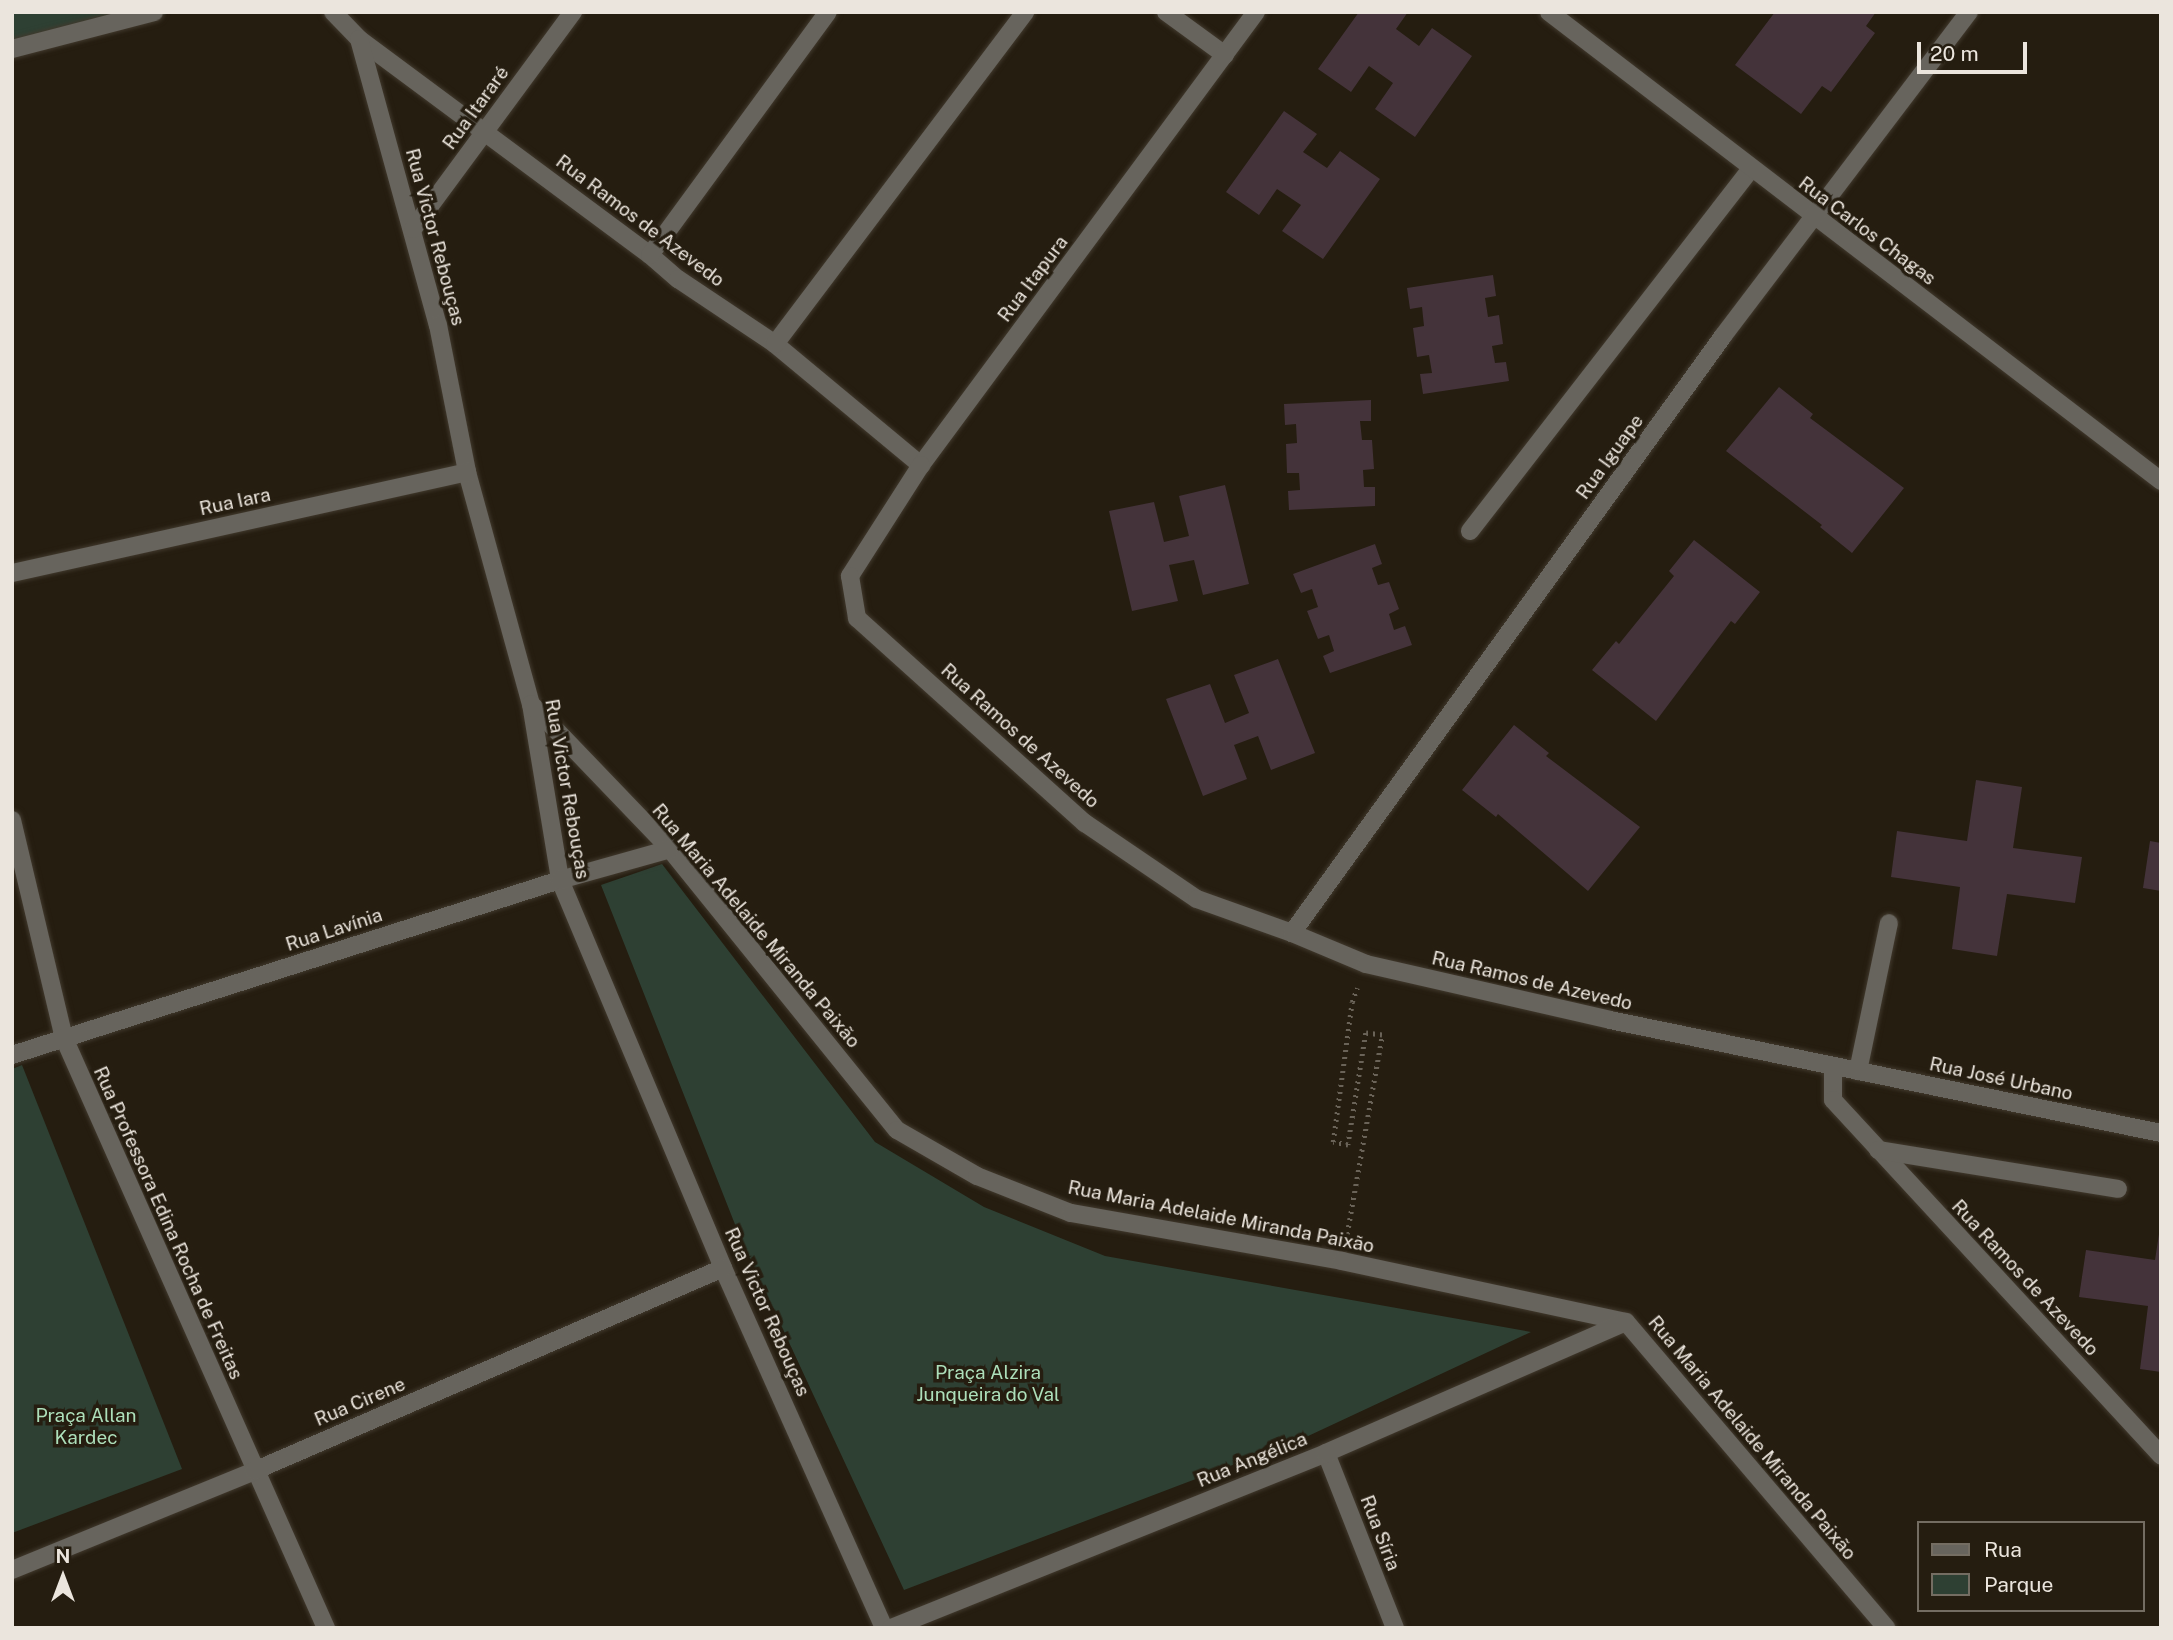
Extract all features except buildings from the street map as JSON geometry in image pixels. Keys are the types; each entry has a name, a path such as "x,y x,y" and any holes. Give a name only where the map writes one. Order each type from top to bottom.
{"street":[{"path":"12,48 154,12"},
{"name":"Rua Ramos de Azevedo","path":"332,12 359,39 650,254 678,279 775,344 921,465"},
{"name":"Rua Itararé","path":"413,229 573,12"},
{"path":"650,254 828,12"},
{"path":"775,344 1025,12"},
{"path":"1166,12 1225,55"},
{"name":"Rua Itapura","path":"850,576 921,465 1256,12"},
{"name":"Rua Carlos Chagas","path":"1549,12 2161,481"},
{"name":"Rua Iguape","path":"1292,933 1812,216 1969,12"},
{"name":"Rua Victor Rebouças","path":"359,39 438,325 467,472 531,704 559,880 723,1268 884,1628"},
{"path":"1470,531 1751,169"},
{"name":"Rua Iara","path":"12,573 467,472"},
{"name":"Rua Ramos de Azevedo","path":"850,576 857,618 1085,823 1197,899 1292,933 1366,964 1610,1020 1833,1066 1833,1100 2161,1456"},
{"name":"Rua Maria Adelaide Miranda Paixão","path":"531,704 670,849 897,1130 977,1176 1071,1213 1342,1261 1626,1322 1886,1628"},
{"name":"Rua Professora Edina Rocha de Freitas","path":"12,820 64,1038 254,1471 327,1628"},
{"name":"Rua Lavínia","path":"12,1055 559,880 670,849"},
{"path":"1858,1071 1889,923"},
{"name":"Rua José Urbano","path":"1833,1066 2161,1133"},
{"path":"1878,1150 2118,1189"},
{"name":"Rua Cirene","path":"12,1570 254,1471 723,1268"},
{"name":"Rua Angélica","path":"891,1628 1326,1453 1626,1322"},
{"name":"Rua Síria","path":"1326,1453 1395,1628"}],"path":[{"path":"1342,1261 1382,1035 1366,1033 1348,1145 1333,1142 1352,1002 1366,964"}],"green space":[{"path":"12,12 175,12 12,50"},
{"name":"Praça Alzira Junqueira do Val","path":"662,864 875,1142 984,1207 1105,1256 1531,1332 1306,1437 904,1590 740,1237 601,885"},
{"name":"Praça Allan Kardec","path":"22,1065 182,1469 12,1533 12,1069"}]}
